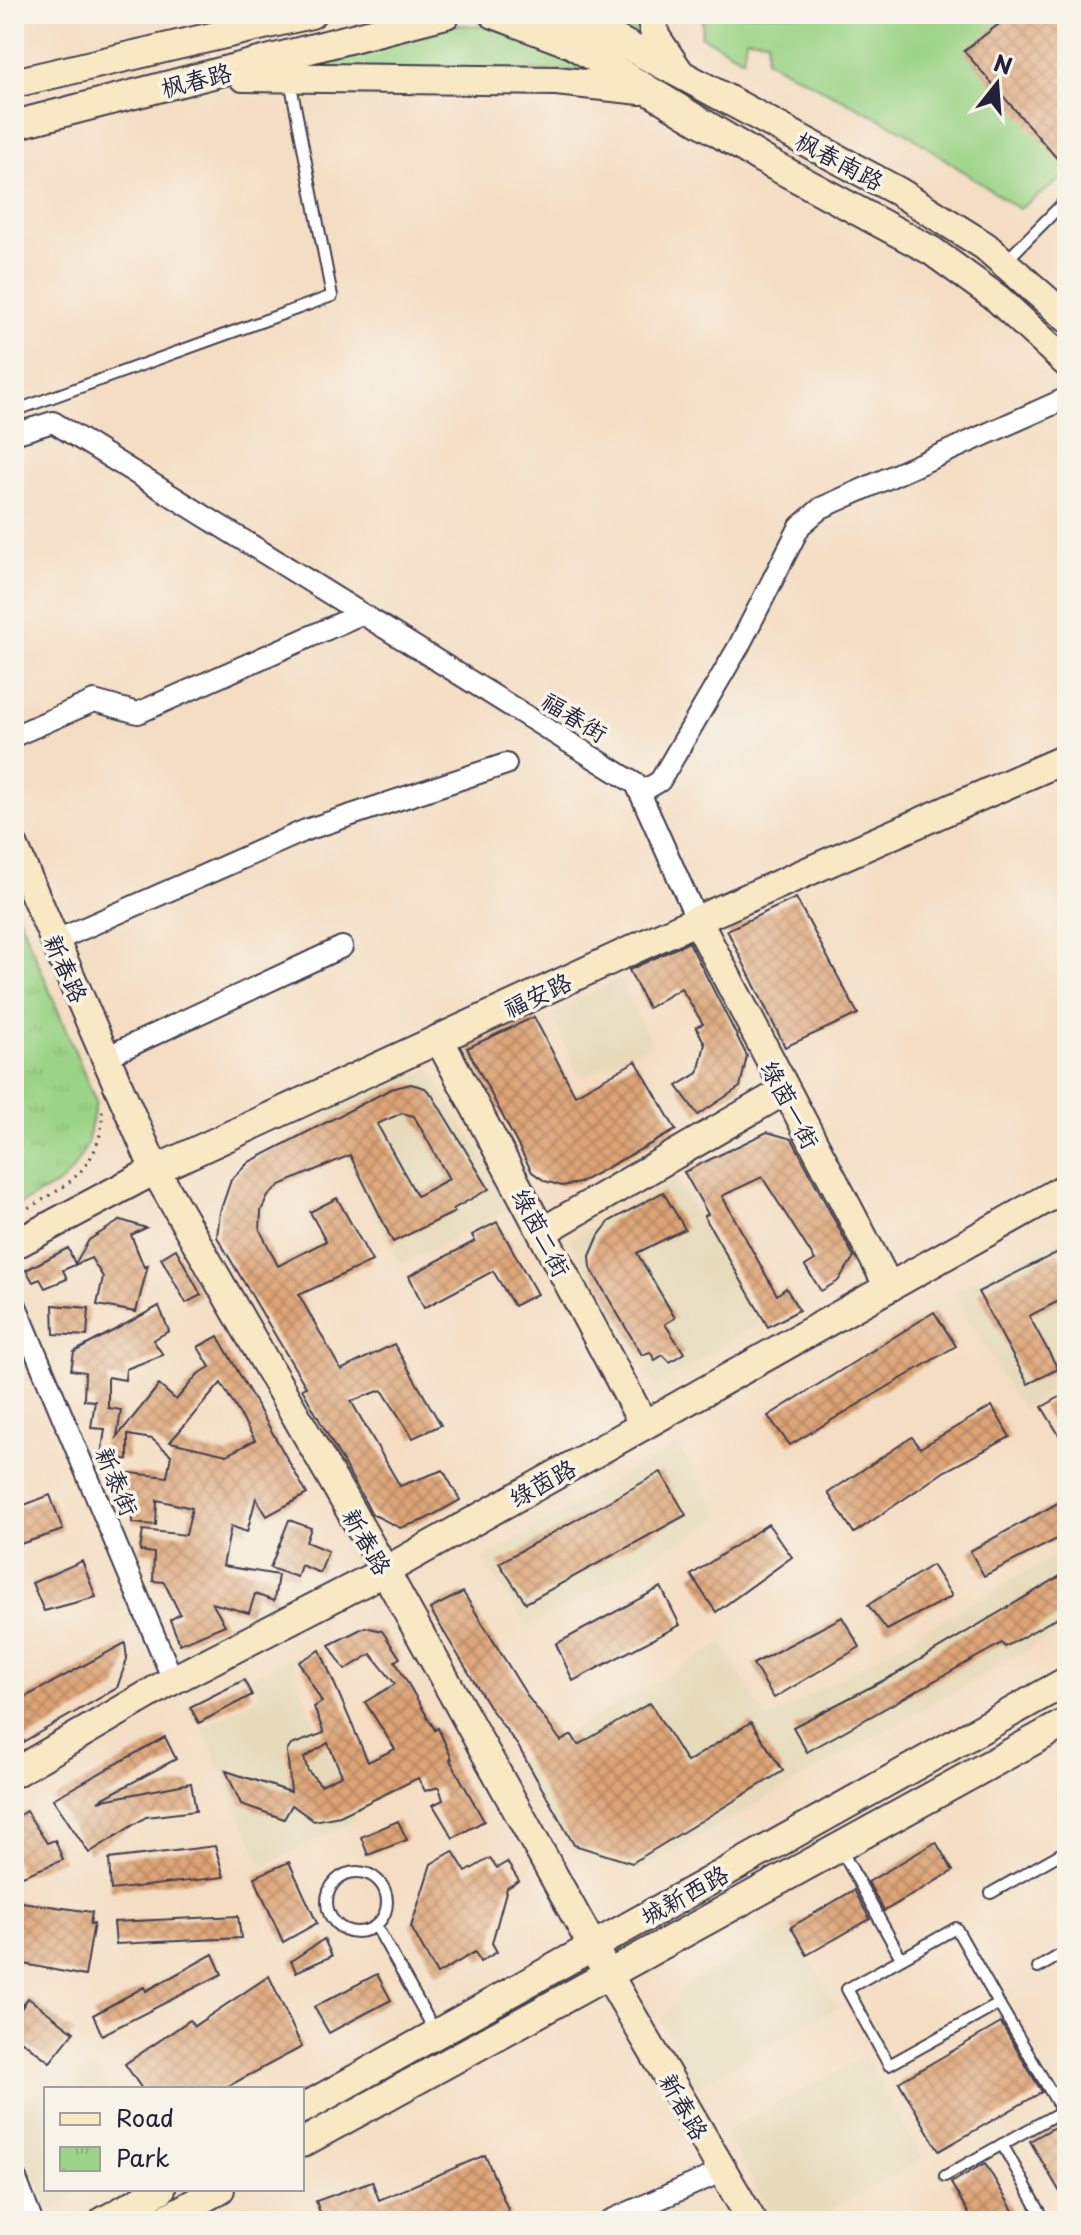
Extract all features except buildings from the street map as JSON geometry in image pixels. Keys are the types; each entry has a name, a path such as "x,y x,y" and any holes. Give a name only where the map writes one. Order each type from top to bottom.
{"street":[{"name":"枫春路","path":"14,83 248,22 311,14"},
{"name":"枫春路","path":"14,125 446,14"},
{"name":"枫春南路","path":"494,14 572,44 762,159 932,251 998,299 1067,363"},
{"name":"枫春南路","path":"561,14 595,28 899,192 1005,263 1067,318"},
{"path":"651,14 655,36 680,74"},
{"path":"206,77 556,81 650,91"},
{"path":"640,793 660,781 739,646 800,526 821,508 1067,398"},
{"name":"福春街","path":"14,434 53,422 636,784 697,920"},
{"path":"14,736 94,701 138,713 361,614"},
{"name":"福安路","path":"14,1245 155,1170 697,920 1067,758"},
{"path":"55,941 306,830 506,764"},
{"name":"新春路","path":"14,847 155,1170 385,1571 609,1976 752,2221"},
{"name":"绿茵一街","path":"697,920 889,1287"},
{"path":"106,1057 342,947"},
{"name":"绿茵二街","path":"439,1039 644,1425"},
{"path":"542,1232 784,1091"},
{"name":"绿茵路","path":"14,1773 173,1680 385,1571 1067,1187"},
{"name":"新泰街","path":"14,1301 173,1680"},
{"name":"城新西路","path":"304,2108 1067,1681"},
{"name":"城新西路","path":"304,2142 1067,1722"},
{"path":"609,2221 723,2171"},
{"path":"14,2174 32,2221"},
{"path":"104,2221 157,2191"},
{"path":"162,2221 216,2191"}],"lane":[{"path":"14,411 332,296 289,77"},
{"path":"1005,263 1067,199"},
{"path":"840,1848 901,1958"},
{"path":"991,1893 1067,1850"},
{"path":"352,1872 372,1875 386,1890 387,1909 376,1926 357,1932 347,1930 332,1918 327,1899 329,1890 343,1875 352,1872"},
{"path":"376,1926 437,2034"},
{"path":"945,2176 1062,2111 956,1928 847,1989 889,2065 999,2004"},
{"path":"1038,1968 1067,1951"},
{"path":"1002,2144 1045,2221"}],"path":[{"path":"14,1215 72,1183 89,1164 98,1143 101,1100"}],"shaded area":[{"path":"619,979 652,1044 580,1078 552,1014"},
{"path":"429,1069 513,1207 400,1265 323,1111"},
{"path":"677,1178 759,1323 656,1387 570,1240"},
{"path":"1067,1234 1067,1382 1022,1409 952,1292"},
{"path":"677,1444 721,1518 528,1628 483,1559"},
{"path":"1067,1549 1067,1627 637,1872 574,1852 515,1763 722,1644 767,1720"},
{"path":"289,1658 356,1820 263,1866 202,1728 260,1696 251,1677"},
{"path":"791,1927 837,2007 696,2086 660,2020 686,1985"},
{"path":"865,2056 923,2159 811,2221 776,2221 724,2133"},
{"path":"95,2068 107,2087 53,2087"},
{"path":"44,2091 44,2191 78,2191 50,2211 14,2131 14,2105"}],"green space":[{"path":"592,14 636,14 649,47"},
{"path":"704,14 1012,14 1067,175 1019,209 902,130 766,60 768,40 746,38 743,59 701,36"},
{"path":"460,25 499,29 531,38 562,51 596,71 273,69 422,27"},
{"path":"14,905 96,1102 87,1145 71,1172 60,1183 14,1207"}]}
